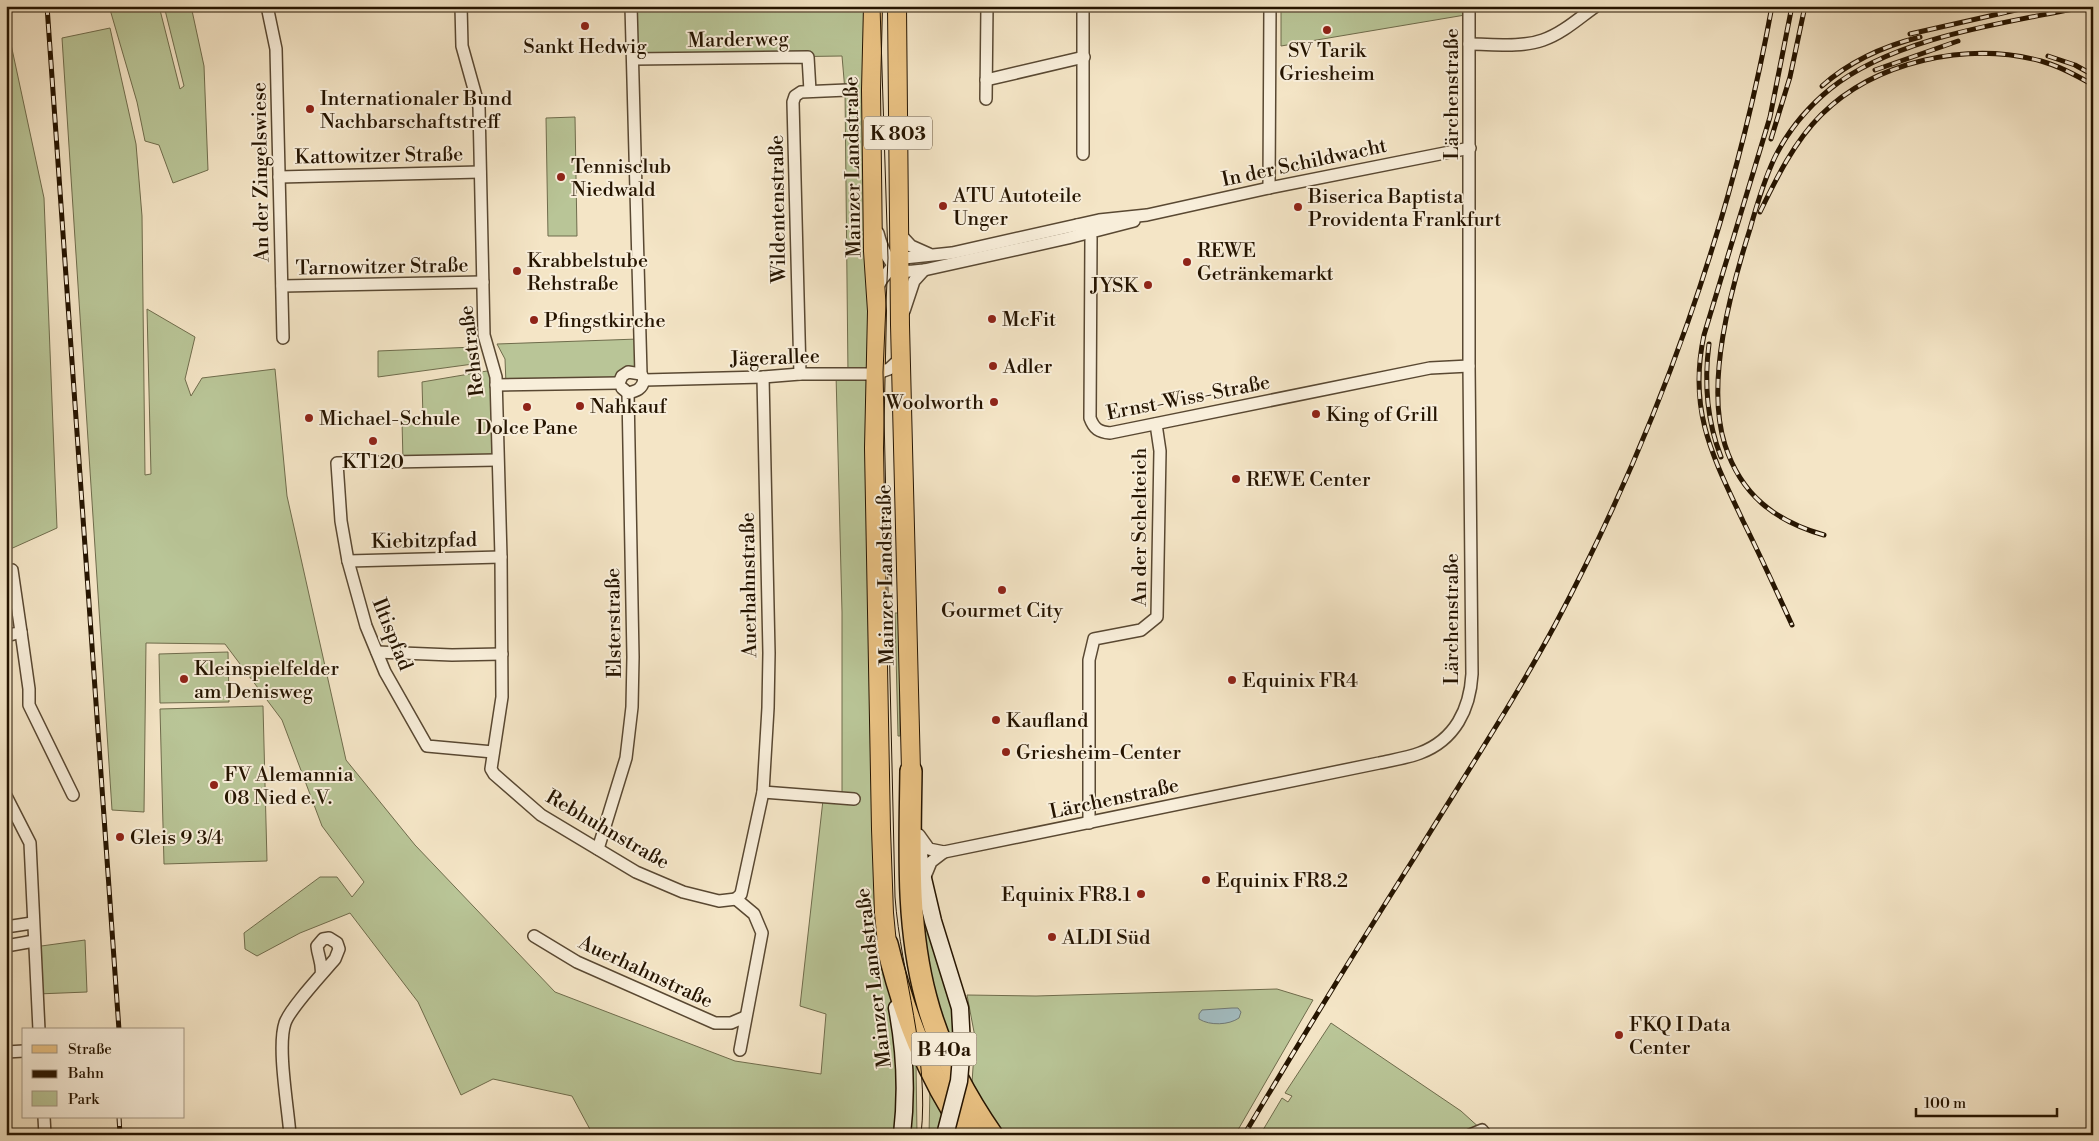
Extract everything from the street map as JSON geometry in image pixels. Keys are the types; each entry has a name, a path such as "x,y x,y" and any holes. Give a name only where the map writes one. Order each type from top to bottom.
{"highway":[{"name":"B 40a","path":"911,771 910,873 912,914 917,954 926,998 950,1065 992,1135"},
{"name":"B 40a","path":"887,944 903,1004 915,1038 941,1092 968,1135"}],"main road":[{"name":"Mainzer Landstraße","path":"873,6 871,90 876,290 875,467 881,846 887,944 904,1053 905,1084 902,1135"},
{"name":"Mainzer Landstraße","path":"897,6 898,265 902,358 911,771 914,820 923,881 933,921 960,1008 962,1045 959,1081 945,1135"}],"street":[{"name":"An der Zingelswiese","path":"267,6 276,49 283,338"},
{"name":"Rehstraße","path":"461,6 462,46 479,106 484,335 494,363 496,385 501,557 502,697 492,752"},
{"path":"619,383 628,392 638,391 643,385 631,6"},
{"path":"986,99 987,6"},
{"path":"1083,6 1084,154"},
{"path":"1269,188 1270,6"},
{"name":"Lärchenstraße","path":"944,852 1419,754 1444,740 1454,728 1469,702 1472,674 1469,366 1469,6"},
{"path":"1469,44 1529,43 1542,40 1559,33 1596,6"},
{"name":"Marderweg","path":"633,59 808,57 810,91"},
{"path":"986,80 1084,57"},
{"path":"810,91 847,90"},
{"name":"Wildentenstraße","path":"800,374 793,102 801,92 810,91"},
{"name":"In der Schildwacht","path":"1147,215 1129,223 1090,233 924,270 904,271 898,265 934,255 1077,225 1147,215 1269,188 1470,148"},
{"name":"Kattowitzer Straße","path":"279,177 480,172"},
{"path":"873,217 883,251 898,265 882,279 876,290"},
{"path":"1077,225 1090,233"},
{"path":"899,233 911,246 934,255"},
{"name":"Ernst-Wiss-Straße","path":"1090,233 1090,418 1092,424 1100,432 1110,433 1430,368 1469,366"},
{"path":"1068,238 1081,240 1090,247"},
{"path":"900,325 914,281 924,270"},
{"name":"Tarnowitzer Straße","path":"282,286 483,282"},
{"name":"Jägerallee","path":"496,385 619,383 622,376 628,372 643,377 762,377 800,374 875,374 889,369 902,358"},
{"name":"Auerhahnstraße","path":"736,898 741,894 751,855 763,792 769,653 762,377"},
{"name":"Elsterstraße","path":"598,849 626,758 632,707 634,657 628,392"},
{"name":"An der Schelteich","path":"1089,823 1089,660 1092,645 1094,639 1140,630 1157,617 1160,450 1156,424"},
{"name":"Iltispfad","path":"492,752 427,746 385,672 366,626 348,561 341,521 337,464 497,460"},
{"name":"Kiebitzpfad","path":"348,561 501,557"},
{"path":"12,570 30,689 29,705 73,795"},
{"path":"6,636 21,632"},
{"path":"377,652 452,655 502,654"},
{"name":"Rebhuhnstraße","path":"492,752 491,769 494,774 541,815 636,872 683,892 718,901 736,898"},
{"path":"763,792 854,799"},
{"path":"7,801 30,843 38,1028"},
{"path":"914,820 918,834 924,844 929,849 944,852"},
{"path":"923,881 925,872 931,862 944,852"},
{"path":"736,898 754,914 762,933 740,1050"},
{"path":"6,927 32,923"},
{"name":"Auerhahnstraße","path":"534,936 577,962 605,976 715,1023 731,1023 746,1017"},
{"path":"6,946 34,941"},
{"path":"290,1135 282,1052 284,1029 286,1021 321,975"},
{"path":"6,1052 22,1051"},
{"path":"44,1118 45,1135"},
{"path":"1470,1135 1482,1130 1486,1135"}],"green space":[{"path":"109,6 159,6 180,89 184,86 164,6 191,6 204,66 208,170 173,183 159,145 145,141 137,102"},
{"path":"631,6 873,6 892,981 902,1135 640,1135 622,1133 593,1135 572,1096 493,1079 461,1095 418,1002 350,913 300,933 257,956 245,949 244,933 320,877 337,877 352,897 364,882 322,826 282,720 225,644 146,643 144,812 112,810 62,38 110,28 136,144 142,216 145,475 151,474 147,309 195,337 185,379 191,396 202,378 275,369 287,496 346,760 415,845 555,992 735,1061 821,1074 826,1014 800,1006 824,791 842,797 842,612 836,374 848,374 845,91 842,56 633,59"},
{"name":"SV Tarik Griesheim","path":"1281,6 1465,6 1465,15 1281,46"},
{"path":"6,21 44,198 57,528 6,551"},
{"name":"Tennisclub Niedwald","path":"575,117 577,236 548,236 546,118"},
{"path":"638,339 639,372 626,378 506,384 505,359 497,344"},
{"path":"475,347 473,364 378,377 378,351"},
{"path":"487,371 492,376 494,455 403,461 402,421 423,418 422,382"},
{"path":"895,613 899,613 900,736 898,736"},
{"name":"Kleinspielfelder am Denisweg","path":"228,652 229,702 160,703 159,654"},
{"name":"FV Alemannia 08 Nied e.V.","path":"263,706 267,861 164,864 160,709"},
{"path":"918,880 954,1010 956,1064 932,994"},
{"path":"85,940 87,992 37,994 34,947"},
{"path":"1277,989 1313,1000 1235,1135 999,1135 986,1116 972,1083 975,1037 967,995 1036,996"},
{"path":"1331,1023 1461,1111 1482,1130 1470,1135 1260,1135 1282,1098 1288,1102 1292,1096 1285,1093"},
{"path":"909,1041 916,1062 917,1135 907,1135"},
{"path":"930,1087 945,1114 938,1135 929,1135"}],"water":[{"path":"1238,1008 1241,1012 1239,1018 1230,1022 1214,1024 1199,1019 1199,1014 1202,1010"}],"tram line":[{"path":"880,6 888,258 883,372 895,897 898,927 922,1075 921,1135"}],"railway":[{"path":"47,6 119,1028"},
{"path":"1244,1135 1523,682 1556,623 1593,550 1659,400 1688,323 1736,166 1756,86 1772,6"},
{"path":"1792,6 1770,117 1704,335 1699,386 1701,409 1713,453 1792,625"},
{"path":"1771,139 1790,77 1805,6"},
{"path":"1910,34 2034,6"},
{"path":"1824,535 1806,529 1775,514 1750,492 1732,463 1725,445 1720,420 1718,394 1719,365 1728,307 1758,201 1775,157 1792,129 1822,96 1857,71 1887,56 1953,34 2088,6"},
{"path":"1822,86 1856,62 1893,45 1920,37"},
{"path":"1875,70 1958,41"},
{"path":"1760,212 1794,149 1821,115 1843,96 1868,81 1895,69 1924,60 1954,55 1983,53 2013,55 2054,65 2093,85"},
{"path":"2048,56 2075,65 2093,75"},
{"path":"1709,344 1708,401 1716,443 1721,457"},
{"path":"119,1118 120,1135"}],"place":[{"name":"Sankt Hedwig","path":"585,26"},
{"name":"SV Tarik Griesheim","path":"1327,30"},
{"name":"Internationaler Bund Nachbarschaftstreff","path":"310,109"},
{"name":"Tennisclub Niedwald","path":"561,177"},
{"name":"ATU Autoteile Unger","path":"943,206"},
{"name":"Biserica Baptista Providenta Frankfurt","path":"1298,207"},
{"name":"REWE Getränkemarkt","path":"1187,262"},
{"name":"Krabbelstube Rehstraße","path":"517,271"},
{"name":"JYSK","path":"1148,285"},
{"name":"McFit","path":"992,319"},
{"name":"Pfingstkirche","path":"534,320"},
{"name":"Adler","path":"993,366"},
{"name":"Woolworth","path":"994,402"},
{"name":"Nahkauf","path":"580,406"},
{"name":"Dolce Pane","path":"527,407"},
{"name":"King of Grill","path":"1316,414"},
{"name":"Michael-Schule","path":"309,418"},
{"name":"KT120","path":"373,441"},
{"name":"REWE Center","path":"1236,479"},
{"name":"Gourmet City","path":"1002,590"},
{"name":"Kleinspielfelder am Denisweg","path":"184,679"},
{"name":"Equinix FR4","path":"1232,680"},
{"name":"Kaufland","path":"996,720"},
{"name":"Griesheim-Center","path":"1006,752"},
{"name":"FV Alemannia 08 Nied e.V.","path":"214,785"},
{"name":"Gleis 9 3/4","path":"120,837"},
{"name":"Equinix FR8.2","path":"1206,880"},
{"name":"Equinix FR8.1","path":"1141,894"},
{"name":"ALDI Süd","path":"1052,937"},
{"name":"FKQ I Data Center","path":"1619,1035"}]}
